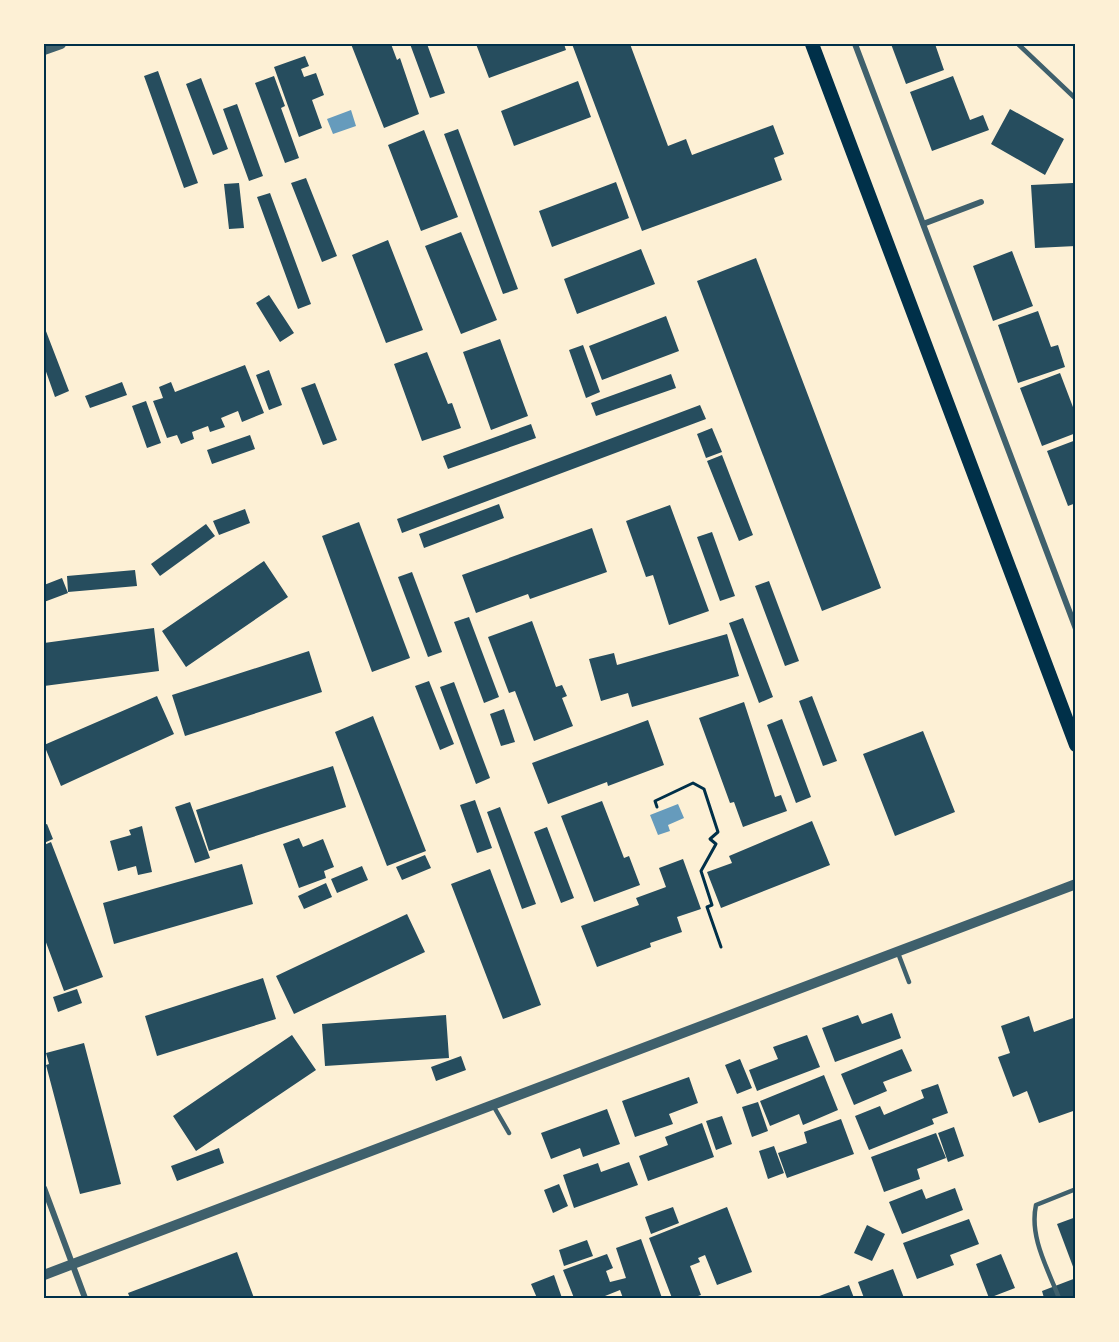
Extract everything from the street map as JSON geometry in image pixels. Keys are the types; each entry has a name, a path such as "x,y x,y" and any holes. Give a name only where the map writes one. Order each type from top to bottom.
{"main road":[{"path":"812,44 1076,745"}],"street":[{"path":"44,50 61,44"},
{"path":"855,44 1076,629"},
{"path":"923,224 981,202"},
{"path":"1067,606 1076,603"},
{"path":"44,1275 1076,884"},
{"path":"44,1188 85,1299"}],"lane":[{"path":"1018,44 1076,99"},
{"path":"898,953 909,982"},
{"path":"494,1106 509,1133"},
{"path":"1059,1299 1036,1236 1034,1217 1036,1205 1076,1189"}],"path":[{"path":"657,807 655,801 693,783 704,789 718,832 710,839 716,844 701,871 712,905 707,907 722,947"}],"water":[{"path":"351,110 356,126 333,134 327,119"},
{"path":"678,804 684,818 668,825 670,831 658,835 650,815"}],"building":[{"path":"351,44 391,44 397,60 400,58 419,114 384,128"},
{"path":"410,44 427,44 445,93 430,98"},
{"path":"476,44 564,44 566,50 489,78"},
{"path":"572,44 630,44 668,146 686,139 692,155 773,125 784,154 774,158 782,180 642,231"},
{"path":"891,44 935,44 944,70 906,84"},
{"path":"305,56 309,66 301,69 304,77 316,73 324,95 312,100 322,128 299,137 274,67"},
{"path":"158,71 198,183 184,188 144,76"},
{"path":"274,76 285,106 281,108 299,158 285,163 255,83"},
{"path":"953,76 970,120 983,115 989,130 932,151 910,92"},
{"path":"201,78 228,149 213,155 186,84"},
{"path":"578,81 591,117 514,146 501,111"},
{"path":"237,104 263,176 249,181 223,109"},
{"path":"1010,109 1064,139 1045,175 991,144"},
{"path":"458,129 518,289 503,294 444,134"},
{"path":"424,130 458,217 421,231 388,145"},
{"path":"306,178 337,256 322,262 291,183"},
{"path":"616,182 629,218 552,247 539,211"},
{"path":"239,183 244,228 229,229 224,184"},
{"path":"1073,183 1076,246 1035,248 1031,185"},
{"path":"270,193 311,304 298,309 257,197"},
{"path":"461,232 497,320 461,334 425,246"},
{"path":"388,240 423,330 386,343 352,255"},
{"path":"641,249 655,284 577,314 564,279"},
{"path":"1012,251 1033,306 993,321 973,266"},
{"path":"756,258 881,588 822,611 697,281"},
{"path":"269,295 294,333 280,342 256,303"},
{"path":"1038,311 1051,347 1058,345 1065,367 1018,383 998,325"},
{"path":"666,316 679,351 602,380 589,346"},
{"path":"44,326 69,391 55,397 44,366"},
{"path":"500,339 528,416 491,430 463,352"},
{"path":"583,345 600,392 586,398 569,350"},
{"path":"427,352 448,404 452,403 461,428 422,441 394,364"},
{"path":"245,365 264,413 242,422 238,411 221,418 225,427 210,432 208,426 192,432 194,439 181,444 177,435 167,438 153,401 163,398 159,387 171,382 175,392"},
{"path":"269,370 282,405 269,410 256,375"},
{"path":"1060,373 1076,415 1076,433 1042,446 1020,388"},
{"path":"671,374 676,388 596,416 591,403"},
{"path":"122,382 127,395 90,408 85,396"},
{"path":"315,383 337,440 323,445 301,388"},
{"path":"146,401 161,443 147,448 132,406"},
{"path":"700,405 706,419 402,533 397,519"},
{"path":"531,424 536,438 448,469 443,456"},
{"path":"712,428 722,452 706,458 697,434"},
{"path":"250,435 255,449 212,464 207,450"},
{"path":"1076,440 1076,503 1068,506 1047,451"},
{"path":"722,455 753,535 739,541 707,461"},
{"path":"499,504 504,518 424,548 419,534"},
{"path":"670,505 709,611 669,625 653,575 646,577 626,521"},
{"path":"245,509 250,523 219,535 213,521"},
{"path":"359,522 410,658 372,672 322,536"},
{"path":"206,524 215,536 160,576 151,564"},
{"path":"592,528 607,572 530,599 528,594 476,613 462,575"},
{"path":"712,532 735,596 720,601 697,537"},
{"path":"264,561 288,597 186,667 162,631"},
{"path":"135,570 137,586 68,592 67,576"},
{"path":"412,572 442,652 428,657 398,577"},
{"path":"62,578 68,593 44,602 44,585"},
{"path":"769,581 799,661 785,666 755,586"},
{"path":"469,617 499,697 484,703 454,622"},
{"path":"743,618 773,697 759,703 729,623"},
{"path":"532,621 556,687 562,685 567,696 562,698 573,726 534,741 515,691 509,693 488,637"},
{"path":"154,628 159,671 44,686 44,643"},
{"path":"727,634 739,676 632,707 628,693 601,701 589,659 614,653 617,665"},
{"path":"309,651 322,692 185,736 172,695"},
{"path":"429,681 454,744 440,750 415,686"},
{"path":"454,682 490,778 476,784 440,687"},
{"path":"157,696 174,734 61,786 44,745"},
{"path":"812,696 837,761 823,766 799,701"},
{"path":"744,702 775,797 781,795 787,811 743,827 734,802 730,803 699,718"},
{"path":"504,709 515,742 501,746 490,714"},
{"path":"373,716 426,851 387,866 335,732"},
{"path":"782,719 811,797 796,803 767,725"},
{"path":"648,720 664,765 608,786 607,782 548,804 532,763"},
{"path":"923,731 955,812 895,836 863,754"},
{"path":"333,766 346,807 209,851 196,810"},
{"path":"475,800 492,848 477,853 460,805"},
{"path":"602,801 624,858 629,856 640,885 594,902 561,816"},
{"path":"190,802 210,858 195,863 175,807"},
{"path":"500,807 536,904 522,909 487,812"},
{"path":"812,821 830,865 721,908 707,872 732,863 729,856"},
{"path":"47,824 53,839 44,843 44,825"},
{"path":"142,826 152,872 138,875 136,866 118,871 110,841 131,835 129,830"},
{"path":"547,827 574,898 561,903 534,832"},
{"path":"299,838 303,847 323,839 334,867 324,871 326,878 299,888 283,844"},
{"path":"51,842 103,977 64,991 44,937 44,845"},
{"path":"425,855 431,868 402,880 396,867"},
{"path":"683,859 701,909 677,917 682,932 650,943 651,947 597,967 581,926 639,905 636,898 666,887 659,868"},
{"path":"242,864 253,904 114,944 103,903"},
{"path":"362,866 368,880 337,893 331,879"},
{"path":"490,869 541,1005 503,1019 451,884"},
{"path":"326,883 332,897 304,909 298,896"},
{"path":"407,914 425,952 294,1014 276,976"},
{"path":"263,978 276,1019 157,1056 145,1016"},
{"path":"77,989 82,1003 58,1012 53,997"},
{"path":"892,1013 901,1038 835,1062 822,1028 858,1015 862,1024"},
{"path":"446,1015 449,1058 325,1066 322,1024"},
{"path":"1029,1016 1034,1032 1076,1017 1076,1110 1039,1123 1027,1091 1013,1097 998,1057 1010,1053 1001,1026"},
{"path":"292,1035 316,1070 196,1151 173,1116"},
{"path":"807,1035 820,1067 757,1091 749,1070 778,1059 773,1047"},
{"path":"84,1043 121,1184 80,1194 46,1065 49,1064 46,1053"},
{"path":"902,1049 912,1071 883,1082 887,1091 854,1105 841,1074"},
{"path":"461,1056 466,1070 436,1081 431,1067"},
{"path":"740,1059 752,1088 737,1094 725,1065"},
{"path":"824,1075 838,1110 803,1125 799,1114 770,1126 760,1101"},
{"path":"689,1077 698,1103 669,1114 673,1124 635,1137 622,1101"},
{"path":"938,1084 948,1113 932,1119 934,1124 869,1150 855,1116 880,1106 884,1115 924,1098 921,1090"},
{"path":"758,1102 768,1131 752,1137 742,1107"},
{"path":"607,1109 620,1144 583,1157 580,1148 551,1159 541,1133"},
{"path":"722,1116 732,1144 716,1150 706,1121"},
{"path":"841,1119 854,1154 787,1178 778,1153 807,1143 804,1132"},
{"path":"702,1123 714,1157 648,1181 639,1156 668,1145 665,1137"},
{"path":"954,1127 964,1156 948,1162 938,1133"},
{"path":"936,1133 946,1158 917,1169 920,1179 884,1192 871,1157"},
{"path":"774,1146 784,1173 768,1179 759,1151"},
{"path":"219,1148 224,1163 177,1181 171,1166"},
{"path":"629,1162 638,1185 574,1208 563,1175 598,1163 601,1172"},
{"path":"559,1184 568,1206 553,1213 544,1190"},
{"path":"955,1188 963,1210 902,1234 889,1202 922,1189 926,1199"},
{"path":"673,1207 679,1223 651,1234 645,1217"},
{"path":"727,1207 752,1272 717,1285 705,1255 698,1258 700,1262 690,1266 701,1295 692,1298 672,1298 649,1238"},
{"path":"1076,1217 1076,1272 1075,1272 1057,1224"},
{"path":"969,1219 979,1244 950,1255 954,1265 917,1279 903,1243"},
{"path":"867,1225 885,1234 872,1261 854,1253"},
{"path":"641,1239 662,1298 623,1298 620,1290 605,1296 606,1298 574,1298 563,1270 607,1254 613,1268 606,1271 610,1282 626,1278 616,1248"},
{"path":"587,1240 593,1256 564,1266 559,1250"},
{"path":"237,1252 254,1298 130,1298 128,1293"},
{"path":"1001,1254 1015,1288 989,1298 976,1264"},
{"path":"893,1269 904,1298 864,1298 858,1282"},
{"path":"554,1275 562,1298 537,1298 531,1284"},
{"path":"1076,1278 1076,1298 1044,1298 1042,1291"},
{"path":"849,1285 854,1298 814,1298"}]}
